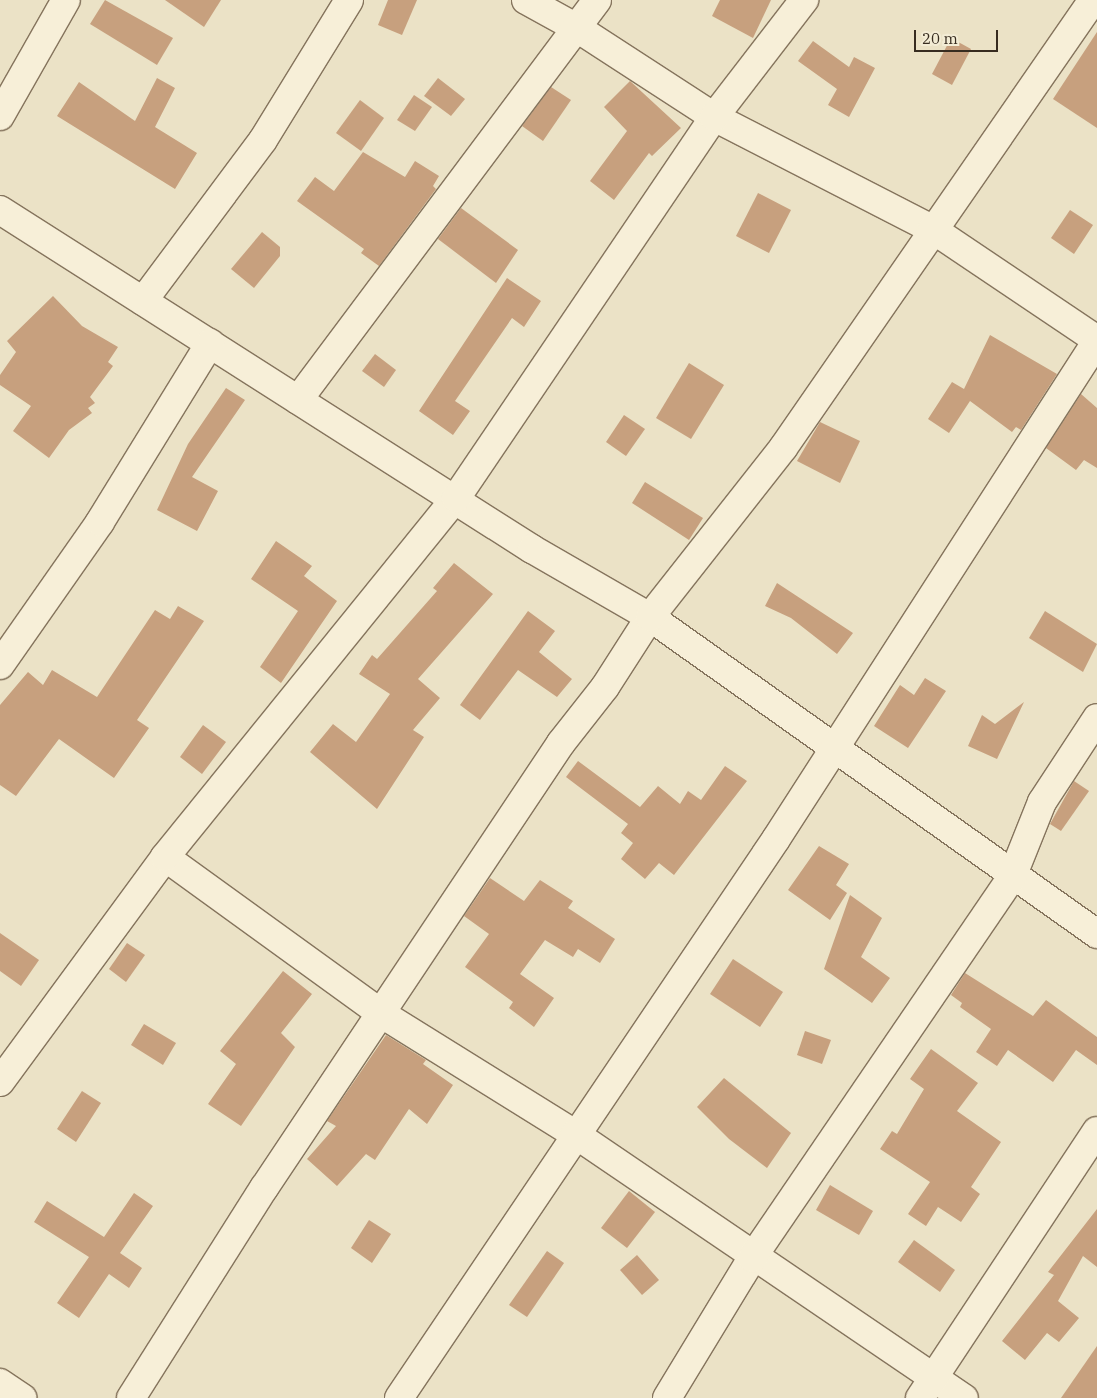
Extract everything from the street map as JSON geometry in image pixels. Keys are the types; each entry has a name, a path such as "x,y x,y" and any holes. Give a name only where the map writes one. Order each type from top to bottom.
{"street":[{"path":"0,116 66,0"},
{"path":"143,301 263,140 349,0"},
{"path":"399,1398 834,746 1097,340 932,229 714,117 577,28 526,0"},
{"path":"298,400 597,0"},
{"path":"0,1082 165,857 456,498 714,117 804,0"},
{"path":"131,1398 382,1014 650,617 783,448 932,229 1093,0"},
{"path":"0,210 298,400 456,498 532,549 650,617 834,746 1012,877 1097,934"},
{"path":"0,665 100,522 210,344"},
{"path":"667,1398 752,1258 1012,877 1042,802 1097,718"},
{"path":"165,857 382,1014 575,1134 752,1258 927,1387 964,1398"},
{"path":"927,1387 1097,1131"},
{"path":"0,1383 22,1398"}],"building":[{"path":"105,0 173,38 157,65 90,24"},
{"path":"165,0 221,0 204,27"},
{"path":"388,0 417,0 402,35 378,25"},
{"path":"720,0 771,0 753,38 712,16"},
{"path":"1097,32 1097,128 1053,99"},
{"path":"951,38 971,49 952,85 932,74"},
{"path":"813,41 849,67 854,57 875,68 849,117 828,105 837,89 798,61"},
{"path":"157,78 175,88 155,127 197,153 175,189 57,116 79,82 135,121"},
{"path":"438,78 465,99 451,116 424,96"},
{"path":"630,81 681,128 652,156 649,153 614,200 590,181 627,131 604,107"},
{"path":"551,87 571,100 543,141 522,126"},
{"path":"414,95 432,107 415,131 397,120"},
{"path":"360,100 384,118 361,151 336,133"},
{"path":"363,152 405,177 415,161 439,176 433,186 436,189 379,266 361,253 364,249 297,201 315,177 334,191"},
{"path":"758,193 791,210 769,253 736,236"},
{"path":"461,208 518,250 496,283 438,239"},
{"path":"1070,210 1093,225 1074,254 1051,238"},
{"path":"262,232 280,247 280,256 254,288 231,269"},
{"path":"507,278 541,301 524,327 512,318 455,401 470,411 453,435 419,411"},
{"path":"53,296 82,326 118,347 108,362 113,366 90,397 95,403 88,408 92,413 69,430 49,458 13,431 31,406 0,385 0,375 16,352 7,341"},
{"path":"990,335 1057,374 1021,430 1016,427 1012,432 970,401 949,433 928,419 952,382 964,389"},
{"path":"375,354 396,370 384,387 362,371"},
{"path":"689,363 724,385 691,439 656,418"},
{"path":"226,388 245,400 192,477 218,491 197,531 157,510 188,444"},
{"path":"1081,394 1097,408 1097,468 1084,460 1076,470 1046,448"},
{"path":"624,415 645,429 626,456 606,442"},
{"path":"820,422 860,441 840,483 797,461"},
{"path":"645,482 703,518 689,540 632,503"},
{"path":"276,541 312,566 304,576 337,601 281,683 260,667 298,611 251,579"},
{"path":"454,563 493,594 418,679 440,698 413,730 424,737 377,809 310,752 333,724 356,742 390,694 359,674 372,655 377,659 437,591 433,588"},
{"path":"777,583 853,633 837,654 791,618 765,606"},
{"path":"178,606 204,621 137,720 149,728 114,778 59,739 16,796 0,785 0,705 28,672 43,685 52,670 97,697 155,610 170,619"},
{"path":"528,611 555,631 539,652 572,679 557,697 518,670 480,720 460,705"},
{"path":"1045,611 1097,644 1083,672 1029,638"},
{"path":"925,678 946,691 908,748 874,726 900,685 914,695"},
{"path":"1024,702 997,759 968,746 982,715 995,724"},
{"path":"203,725 226,742 202,774 180,757"},
{"path":"578,761 640,807 658,786 680,804 688,791 701,800 725,766 747,781 674,875 659,863 645,879 621,859 633,843 621,833 628,824 566,777"},
{"path":"1074,781 1089,791 1061,831 1050,824"},
{"path":"819,846 849,864 836,885 847,893 830,920 788,890"},
{"path":"490,878 524,901 540,880 573,901 568,908 615,939 600,963 578,949 573,957 545,940 520,974 554,998 534,1027 509,1008 513,1002 465,967 489,934 464,916"},
{"path":"850,895 882,918 861,957 890,978 872,1003 824,969"},
{"path":"0,933 39,960 21,986 0,971"},
{"path":"127,943 145,955 126,982 109,969"},
{"path":"733,959 783,992 760,1027 710,994"},
{"path":"283,971 312,994 281,1033 295,1047 241,1126 208,1104 236,1064 220,1051"},
{"path":"965,973 1033,1016 1046,1000 1097,1037 1097,1065 1076,1050 1053,1082 1008,1050 997,1066 976,1052 991,1029 960,1007 962,1003 951,995"},
{"path":"144,1024 176,1043 163,1065 131,1045"},
{"path":"805,1031 831,1040 822,1064 797,1055"},
{"path":"386,1035 426,1060 423,1064 453,1085 427,1124 409,1109 375,1160 366,1154 337,1186 307,1159 336,1126 327,1121"},
{"path":"931,1049 978,1083 957,1111 1001,1142 971,1187 980,1194 961,1222 938,1207 926,1226 908,1214 930,1182 880,1149 892,1131 897,1134 924,1089 910,1079"},
{"path":"724,1078 791,1133 767,1168 729,1139 697,1107"},
{"path":"82,1091 101,1103 76,1142 57,1129"},
{"path":"830,1185 873,1211 859,1235 816,1210"},
{"path":"629,1191 655,1212 627,1248 601,1228"},
{"path":"134,1193 153,1206 120,1253 142,1268 129,1288 109,1274 79,1318 57,1303 89,1257 34,1222 47,1201 104,1237"},
{"path":"1097,1209 1097,1267 1083,1256 1058,1301 1079,1318 1059,1342 1047,1333 1025,1360 1002,1341 1054,1275 1048,1272"},
{"path":"369,1220 391,1234 372,1263 351,1248"},
{"path":"914,1240 955,1270 940,1292 898,1262"},
{"path":"547,1251 564,1263 527,1317 509,1305"},
{"path":"637,1255 659,1280 642,1295 620,1270"},
{"path":"1097,1346 1097,1398 1061,1398"}]}
